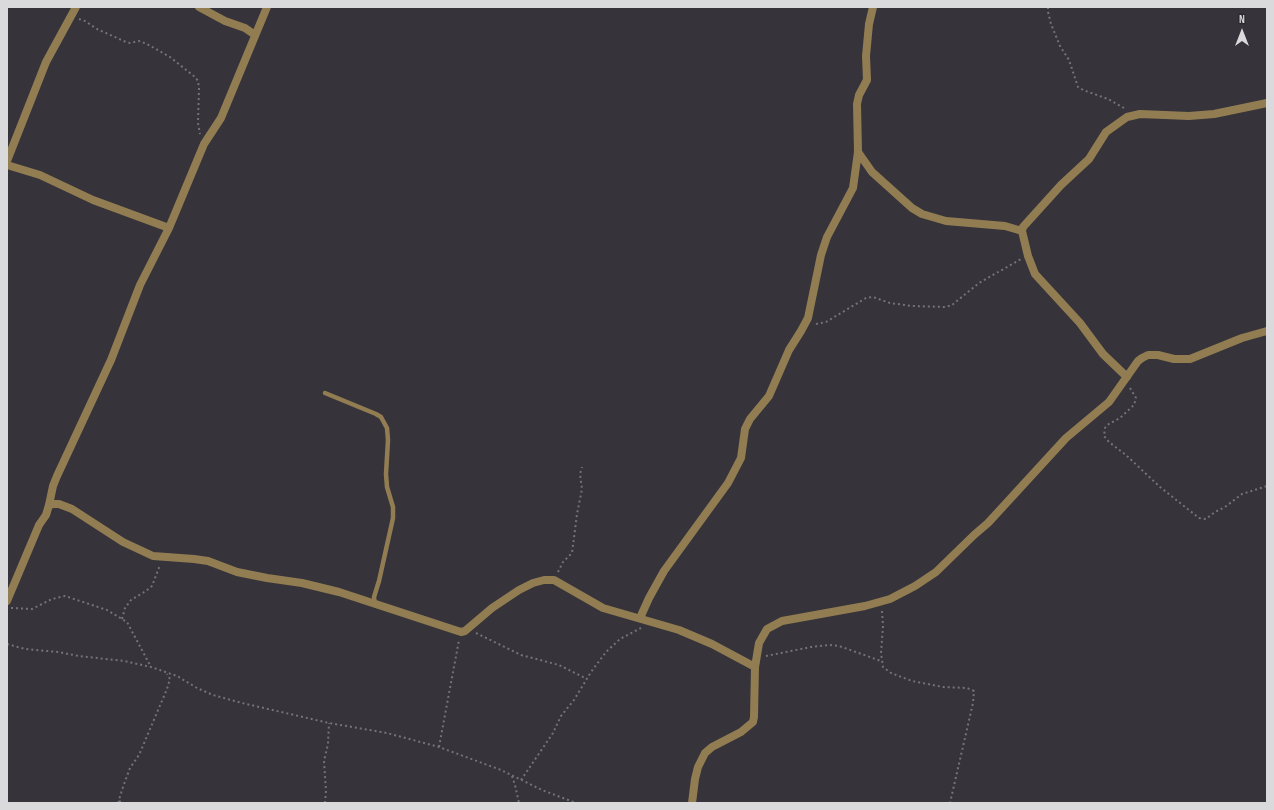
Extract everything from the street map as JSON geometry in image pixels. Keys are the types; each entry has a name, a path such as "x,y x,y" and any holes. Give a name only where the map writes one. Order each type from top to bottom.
{"street":[{"path":"7,161 46,62 76,7"},
{"path":"199,7 225,21 245,28 255,35"},
{"path":"7,601 39,525 46,515 57,476 111,360 140,285 169,228 204,144 221,118 268,7"},
{"path":"640,618 664,571 728,483 741,458 745,429 750,419 769,396 789,350 808,318 821,255 827,237 853,188 858,152 857,104 859,95 867,80 866,56 869,24 873,7"},
{"path":"1125,379 1080,323 1035,274 1028,256 1022,231 1025,223 1061,185 1089,159 1106,132 1120,121 1135,114 1189,116 1214,114 1267,103"},
{"path":"858,152 872,172 912,208 922,214 946,221 1005,226 1022,231"},
{"path":"7,165 40,175 93,200 169,228"},
{"path":"692,803 695,779 705,753 712,747 741,732 753,722 755,667 759,643 762,635 767,629 782,621 865,606 881,601 901,594 936,572 988,523 1066,438 1109,402 1138,361 1148,355 1158,355 1174,359 1190,359 1235,341 1267,331"},
{"path":"50,505 59,504 72,509 123,542 154,556 194,559 237,572 302,583 339,592 375,605 464,631 492,608 519,590 533,583 544,580 554,580 603,608 679,630 712,644 755,667"}],"lane":[{"path":"325,393 376,414 381,417 387,428 388,440 386,474 387,487 393,507 393,518 374,597 375,605"}],"path":[{"path":"1048,7 1051,24 1060,46 1069,60 1078,86 1083,90 1108,99 1135,114"},
{"path":"68,22 76,18 80,19 97,29 126,42 130,43 139,41 147,44 170,57 195,77 198,81 199,88 198,124 204,144"},
{"path":"804,325 826,322 866,298 873,297 890,303 946,307 952,305 979,283 1028,256"},
{"path":"1125,379 1133,392 1136,401 1129,410 1107,425 1104,436 1160,487 1199,518 1206,519 1210,514 1225,507 1242,494 1267,486"},
{"path":"554,580 563,562 572,553 582,489 580,474 582,467"},
{"path":"122,619 125,608 131,600 152,586 163,557"},
{"path":"7,608 32,608 52,599 65,596 107,610 127,622 151,667"},
{"path":"881,601 883,626 881,661 883,667 891,673 912,681 967,688 974,691 972,710 950,803"},
{"path":"521,780 553,733 561,716 574,700 606,652 620,639 640,629 649,621"},
{"path":"439,747 464,631 484,636 521,655 559,665 587,679"},
{"path":"7,644 30,649 124,661 151,667 178,676 196,688 213,695 330,723 387,733 439,747 511,775 576,803"},
{"path":"757,658 811,647 830,645 839,646 881,661"},
{"path":"123,803 119,802 130,768 139,755 167,689 170,679 167,673"},
{"path":"324,803 326,791 324,761 328,744 330,723"},
{"path":"511,775 519,803"}]}
